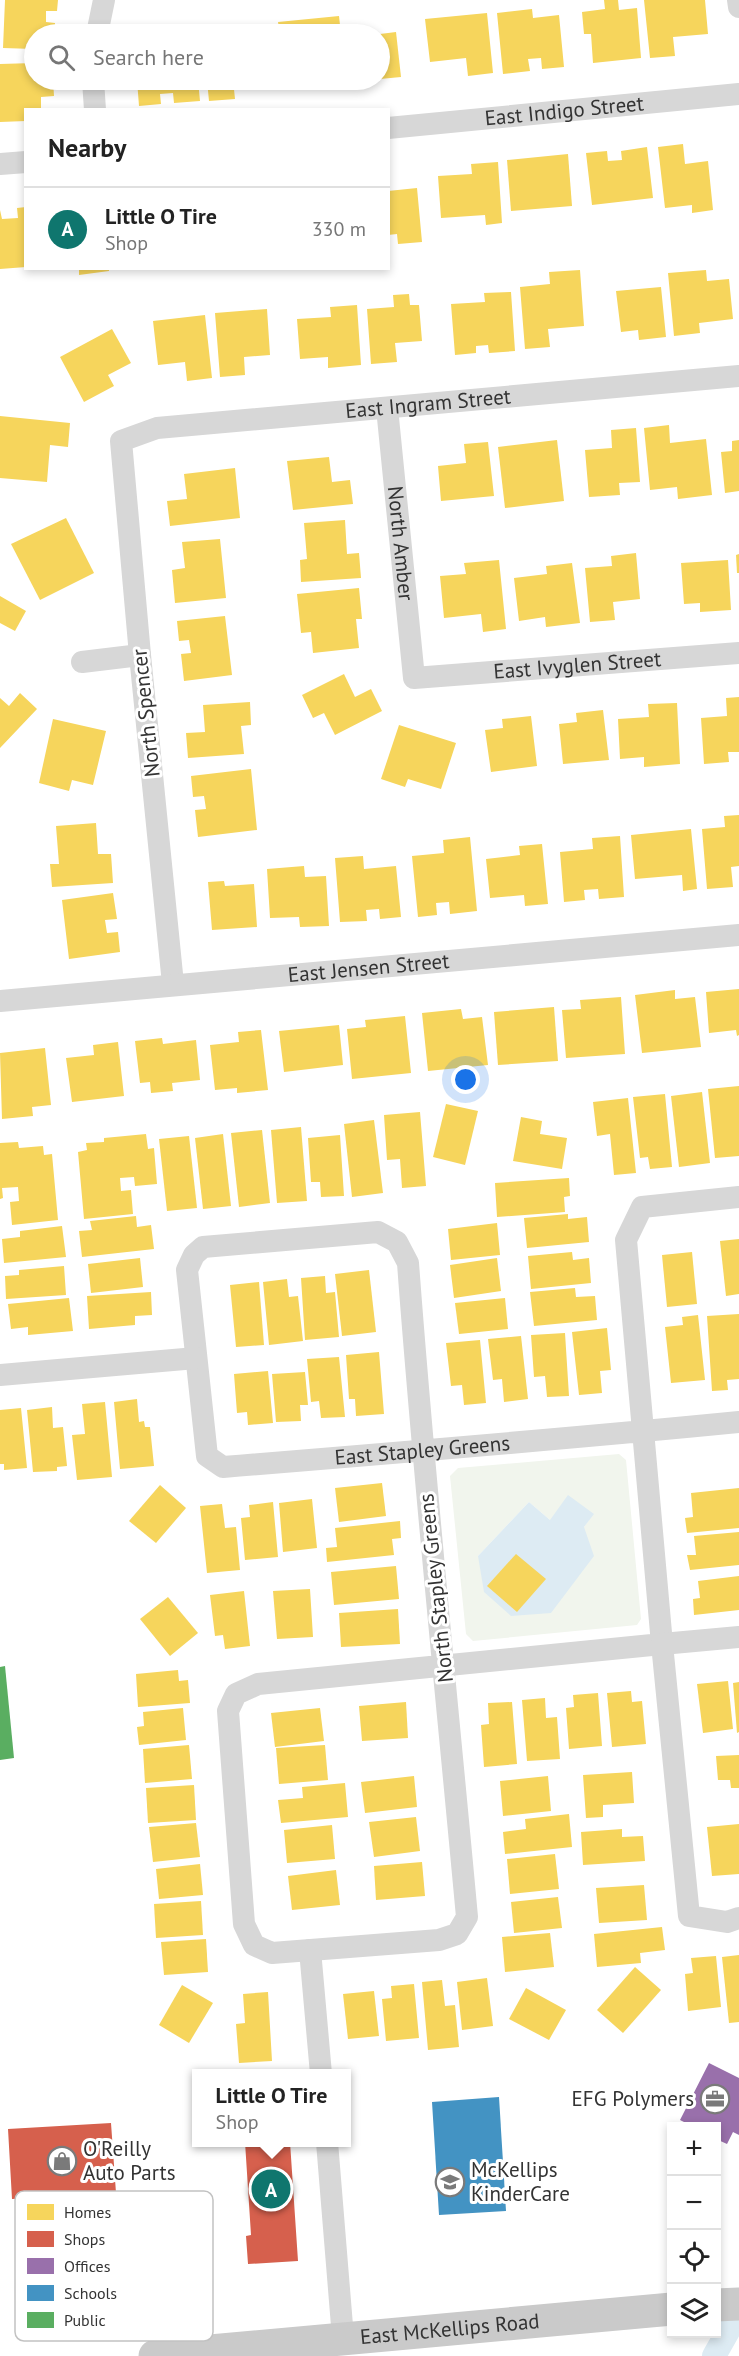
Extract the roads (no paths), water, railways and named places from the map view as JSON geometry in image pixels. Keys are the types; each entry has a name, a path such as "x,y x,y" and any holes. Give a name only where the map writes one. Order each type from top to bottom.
{"main road":[{"name":"East McKellips Road","path":"155,2356 667,2309"}],"street":[{"path":"99,24 104,0"},
{"path":"738,0 739,7"},
{"path":"94,90 95,108"},
{"name":"East Indigo Street","path":"390,128 739,94"},
{"path":"0,164 24,162"},
{"name":"East Ingram Street","path":"121,441 156,428 739,376"},
{"name":"North Amber","path":"387,408 414,678"},
{"name":"North Spencer","path":"121,441 173,984"},
{"name":"East Ivyglen Street","path":"414,678 739,653"},
{"path":"82,662 140,656"},
{"name":"East Jensen Street","path":"0,1000 739,935"},
{"path":"739,1197 642,1207 626,1240 642,1432 689,1916 727,1922 739,1918"},
{"name":"East Stapley Greens","path":"397,1242 378,1232 203,1247 194,1255 188,1270 207,1456 223,1467 739,1422"},
{"name":"North Stapley Greens","path":"310,1950 439,1940 457,1934 467,1917 422,1451 408,1263 397,1242"},
{"path":"0,1375 196,1358"},
{"path":"321,2069 310,1950 272,1953 254,1945 244,1924 228,1711 236,1694 258,1684 739,1637"},
{"path":"327,2147 343,2338"}],"waterway":[{"path":"714,2356 739,2312"}],"place":[{"name":"EFG Polymers","path":"715,2099"},
{"name":"O'Reilly Auto Parts","path":"62,2161"},
{"name":"McKellips KinderCare","path":"450,2182"},
{"name":"Little O Tire","path":"271,2189"}]}
